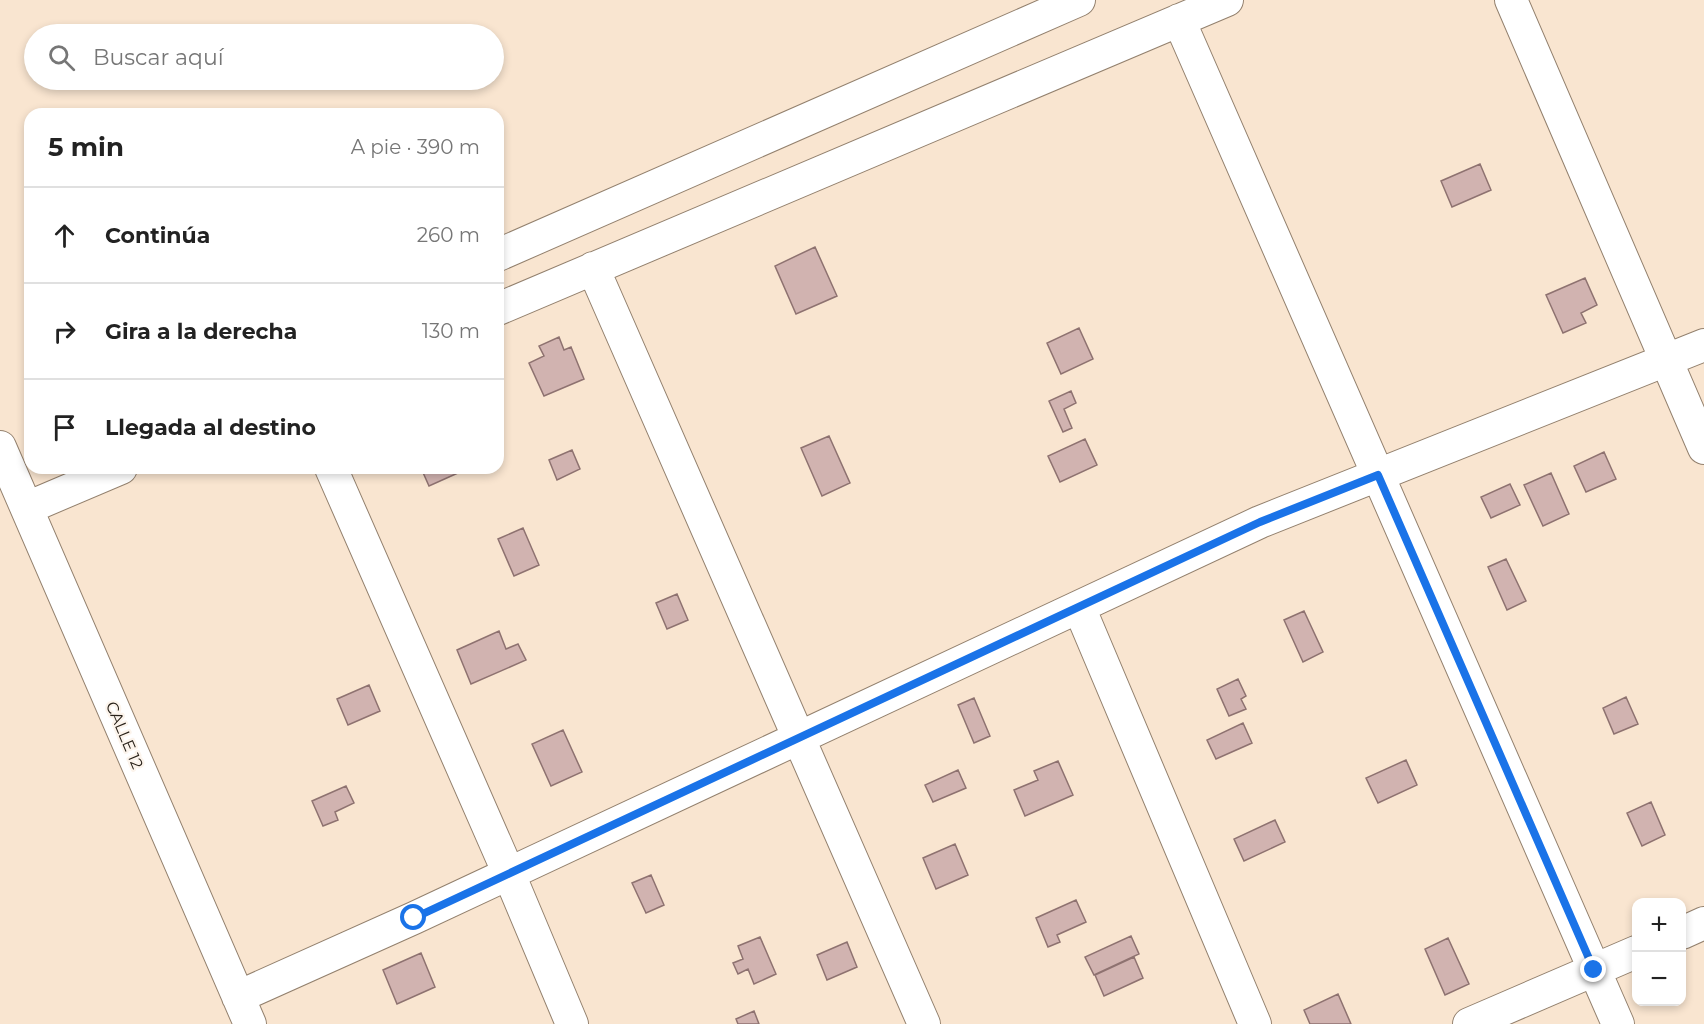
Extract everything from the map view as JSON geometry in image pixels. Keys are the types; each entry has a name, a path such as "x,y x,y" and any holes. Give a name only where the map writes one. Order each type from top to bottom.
{"street":[{"path":"504,252 1079,0"},
{"path":"504,306 1227,0"},
{"path":"1511,0 1704,448"},
{"path":"1179,20 1618,1024"},
{"path":"593,268 924,1024"},
{"path":"244,1011 509,874 1260,522 1704,345"},
{"name":"CALLE 12","path":"13,459 27,508 244,1011"},
{"path":"27,508 107,474"},
{"path":"334,474 509,874 572,1024"},
{"path":"1079,607 1255,1024"},
{"path":"1686,931 1704,923"},
{"path":"1469,1024 1632,954"}],"building":[{"path":"1480,164 1491,190 1452,207 1441,181"},
{"path":"815,247 837,296 796,314 775,266"},
{"path":"1585,278 1597,305 1581,313 1586,323 1563,333 1546,295"},
{"path":"1079,328 1093,359 1061,374 1047,343"},
{"path":"559,337 564,350 571,347 584,379 544,396 529,363 544,356 539,346"},
{"path":"1071,391 1076,403 1064,409 1072,428 1063,432 1049,401"},
{"path":"829,436 850,483 822,496 801,448"},
{"path":"1085,439 1097,465 1060,482 1048,456"},
{"path":"572,450 580,469 557,480 549,460"},
{"path":"1604,452 1616,479 1586,492 1574,466"},
{"path":"1551,473 1569,514 1543,526 1524,485"},
{"path":"424,474 456,474 429,486"},
{"path":"1510,484 1520,505 1491,518 1481,497"},
{"path":"523,528 539,565 514,576 498,539"},
{"path":"1506,559 1526,601 1507,610 1488,567"},
{"path":"677,594 688,620 667,629 656,603"},
{"path":"1304,611 1323,652 1303,662 1284,620"},
{"path":"499,631 506,649 518,644 526,660 471,684 457,650"},
{"path":"1238,679 1246,696 1241,699 1246,709 1229,716 1217,689"},
{"path":"369,685 380,711 348,725 337,699"},
{"path":"1626,697 1638,724 1614,734 1603,708"},
{"path":"974,698 990,736 974,743 958,705"},
{"path":"1243,723 1252,743 1216,759 1207,740"},
{"path":"563,730 582,772 551,786 532,744"},
{"path":"1406,760 1417,785 1378,803 1366,778"},
{"path":"1058,761 1073,795 1025,816 1014,790 1038,780 1034,771"},
{"path":"958,770 966,788 933,802 925,785"},
{"path":"346,786 354,803 335,812 338,820 323,826 312,801"},
{"path":"1651,802 1665,835 1642,846 1627,813"},
{"path":"1275,820 1285,842 1244,861 1234,839"},
{"path":"955,844 968,875 936,889 923,858"},
{"path":"651,875 664,905 646,913 632,883"},
{"path":"1076,900 1086,922 1057,935 1060,942 1048,947 1036,918"},
{"path":"1131,936 1139,954 1094,975 1085,957"},
{"path":"760,937 776,974 754,984 748,969 738,974 733,963 743,959 738,946"},
{"path":"1448,938 1469,984 1445,995 1425,949"},
{"path":"847,942 857,967 827,980 817,955"},
{"path":"421,953 435,987 397,1004 383,970"},
{"path":"1134,957 1143,978 1104,996 1095,975"},
{"path":"1338,994 1351,1024 1310,1024 1304,1010"},
{"path":"754,1011 759,1024 738,1024 736,1019"}],"route":[{"path":"414,918 1260,522 1378,475 1594,970"}]}
